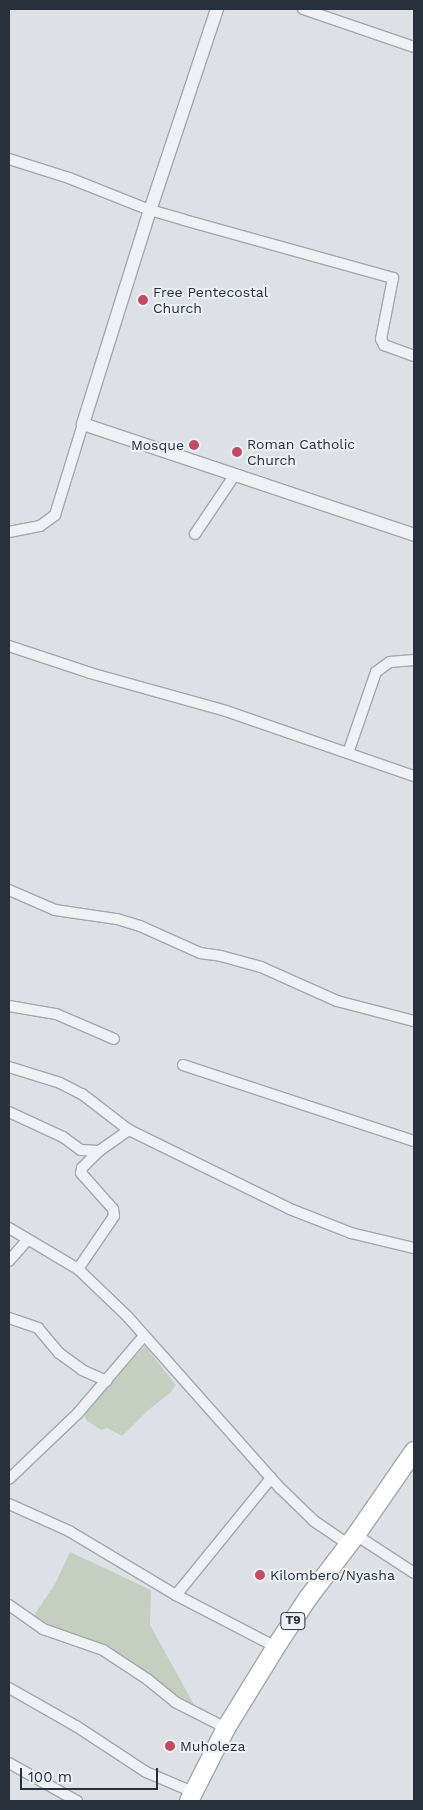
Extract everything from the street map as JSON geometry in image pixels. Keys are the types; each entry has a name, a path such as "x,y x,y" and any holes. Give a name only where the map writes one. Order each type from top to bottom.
{"highway":[{"name":"T9","path":"191,1797 226,1728 276,1647 308,1598 353,1540 414,1451"}],"street":[{"path":"9,532 40,526 55,515 150,210 217,9"},
{"path":"303,9 414,47"},
{"path":"9,159 68,178 150,210 319,260 393,278 381,339 384,345 414,356"},
{"path":"83,424 414,535"},
{"path":"195,534 234,476"},
{"path":"9,646 90,673 226,712 414,776"},
{"path":"348,753 376,672 390,662 414,660"},
{"path":"9,890 55,910 117,919 140,926 200,953 221,956 260,967 337,1001 414,1022"},
{"path":"9,1006 56,1014 114,1039"},
{"path":"183,1065 414,1141"},
{"path":"9,1067 60,1083 82,1094 129,1130 290,1209 351,1232 414,1248"},
{"path":"9,1112 64,1137 81,1150 100,1151"},
{"path":"78,1269 114,1216 113,1208 82,1173 82,1168 100,1151 129,1130"},
{"path":"9,1228 78,1269 144,1336 271,1478 314,1521 414,1573"},
{"path":"9,1261 27,1240"},
{"path":"9,1318 38,1328 59,1353 82,1370 107,1381"},
{"path":"9,1479 78,1413 144,1336"},
{"path":"176,1595 271,1478"},
{"path":"9,1504 69,1531 176,1595 276,1647"},
{"path":"9,1606 43,1629 103,1650 147,1679 175,1702 226,1728"},
{"path":"9,1688 76,1726 146,1772 191,1797"},
{"path":"9,1763 77,1801"}],"green space":[{"path":"145,1346 176,1385 171,1392 147,1411 122,1436 107,1428 101,1430 86,1420 84,1412"},
{"path":"70,1552 151,1590 150,1625 198,1712 173,1698 106,1646 43,1623 33,1617 55,1584"}],"place":[{"name":"Free Pentecostal Church","path":"143,300"},
{"name":"Mosque","path":"194,445"},
{"name":"Roman Catholic Church","path":"237,452"},
{"name":"Kilombero/Nyasha","path":"260,1575"},
{"name":"Muholeza","path":"170,1746"}]}
